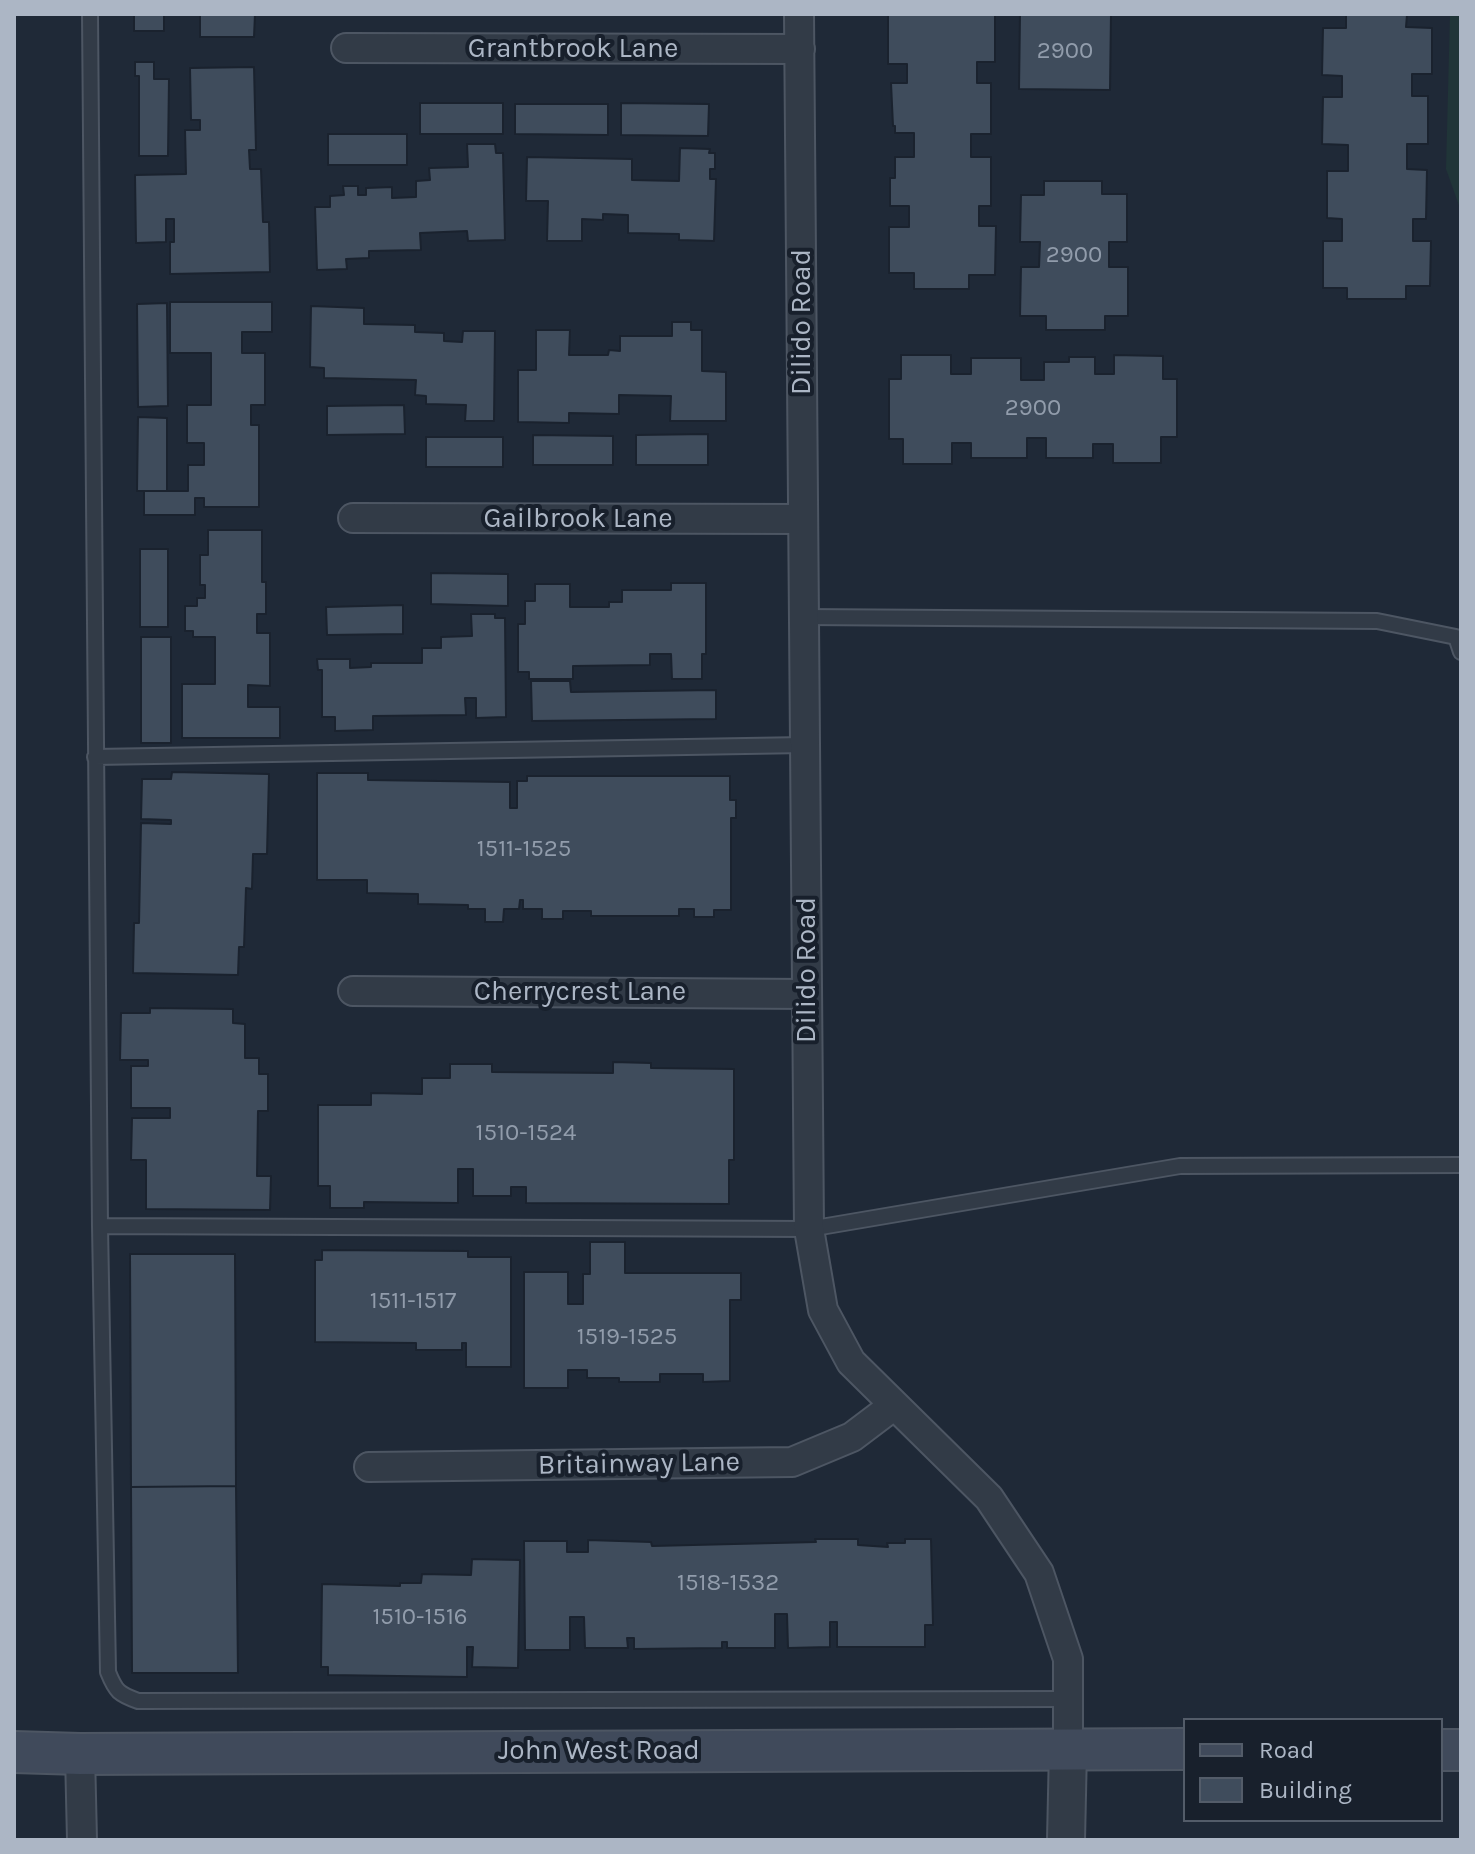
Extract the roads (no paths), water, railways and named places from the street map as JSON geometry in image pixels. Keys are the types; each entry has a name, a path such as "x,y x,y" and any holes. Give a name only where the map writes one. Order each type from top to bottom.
{"main road":[{"name":"John West Road","path":"14,1752 1183,1749"}],"street":[{"name":"Dilido Road","path":"799,14 809,1229 823,1310 851,1362 989,1498 1039,1573 1068,1659 1066,1840"},
{"name":"Grantbrook Lane","path":"346,48 800,49"},
{"name":"Gailbrook Lane","path":"353,518 803,519"},
{"name":"Cherrycrest Lane","path":"353,991 807,994"},
{"name":"Britainway Lane","path":"369,1467 792,1462 852,1437 893,1406"},
{"path":"80,1754 82,1840"}],"lane":[{"path":"90,14 100,1226 108,1672 120,1694 138,1701 1068,1699"},
{"path":"804,617 1377,621 1456,637 1461,652"},
{"path":"95,757 805,745"},
{"path":"100,1226 809,1229 1180,1166 1461,1165"}]}
